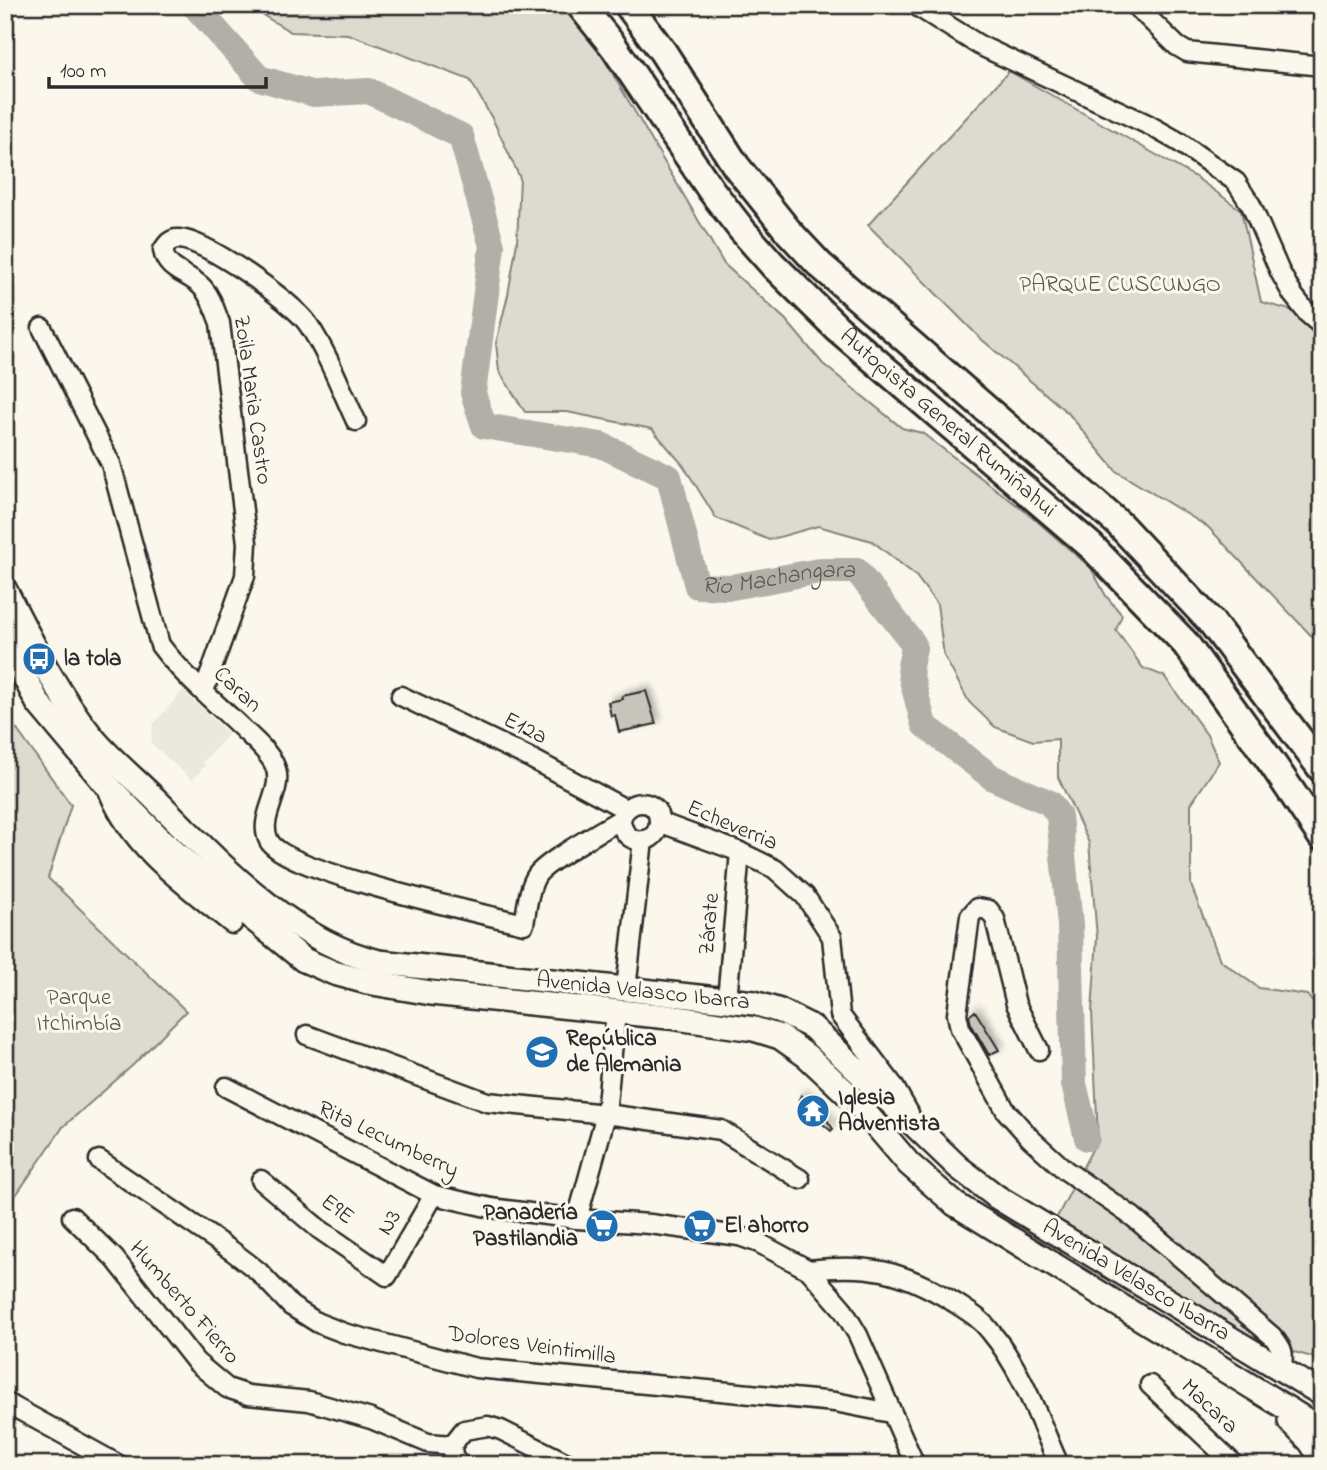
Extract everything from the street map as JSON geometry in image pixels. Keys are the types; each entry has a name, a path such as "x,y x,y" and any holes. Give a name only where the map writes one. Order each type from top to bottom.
{"highway":[{"name":"Autopista General Rumiñahui","path":"580,5 614,47 711,190 772,265 836,328 1101,556 1185,643 1322,837"},
{"name":"Autopista General Rumiñahui","path":"628,5 663,52 736,166 789,232 837,279 1119,524 1212,623 1322,769"}],"main road":[{"name":"Avenida Velasco Ibarra","path":"8,605 39,659 94,738 226,868 273,908 317,937 359,957 379,962 754,1003 780,1011 812,1027 958,1167 997,1197 1322,1394"},
{"name":"Avenida Velasco Ibarra","path":"5,639 38,704 105,783 208,884 304,960 334,973 367,982 431,992 669,1017 754,1029 780,1037 807,1056 857,1103 909,1164 955,1205 1322,1430"},
{"path":"1259,1393 1310,1441 1322,1459"}],"street":[{"path":"915,5 979,45 1122,110 1179,142 1236,183 1251,205 1293,295 1322,326"},
{"path":"1135,5 1186,52 1322,66"},
{"name":"Zoila Maria Castro","path":"204,691 245,576 247,543 220,323 211,299 201,285 172,268 164,259 163,250 168,243 177,238 197,242 250,273 307,321 356,421"},
{"name":"Caran","path":"42,328 111,464 160,645 178,669 264,749 275,765 277,784 266,827 269,841 279,852 337,875 400,894 524,924 530,893 537,875 623,814"},
{"name":"E12a","path":"401,696 532,759 623,814"},
{"path":"105,783 114,806 143,849 232,924"},
{"name":"Echeverria","path":"623,814 637,802 644,802 655,809 659,822 654,834 643,840"},
{"path":"623,814 623,830 626,835 631,839 643,840 626,989"},
{"name":"Echeverria","path":"659,822 740,852 775,869 805,895 832,937 839,1015 893,1085 918,1128"},
{"name":"Zárate","path":"727,1000 740,852"},
{"path":"1039,1050 1016,1004 995,919 989,910 977,908 970,916 957,1014 960,1028 1006,1111 1030,1138 1065,1170 1133,1217 1272,1336 1282,1347 1284,1359 1281,1369"},
{"path":"577,1219 606,1114 616,1012"},
{"path":"307,1035 487,1102 606,1114 721,1130 800,1179"},
{"name":"Rita Lecumberry","path":"226,1087 434,1195 491,1208 739,1236 759,1243 809,1270 842,1308 853,1326 915,1465"},
{"name":"Dolores Veintimilla","path":"99,1160 232,1251 258,1271 290,1306 318,1323 344,1333 476,1368 835,1402 891,1413"},
{"name":"E9E","path":"261,1180 319,1229 387,1276"},
{"name":"N3","path":"387,1276 434,1195"},
{"name":"Humberto Fierro","path":"72,1217 115,1259 196,1362 227,1388 247,1395 309,1401 371,1419 428,1443 452,1445"},
{"path":"809,1270 842,1266 882,1269 911,1279 969,1311 989,1329 1008,1355 1059,1465"},
{"name":"Macara","path":"1150,1385 1235,1465"},
{"path":"5,1402 119,1465"},
{"path":"460,1465 453,1456 452,1445 464,1430 488,1426 571,1465"}],"shaded area":[{"path":"183,690 229,734 203,762 205,766 192,780 151,743 153,725"}],"green space":[{"path":"246,5 564,5 587,30 724,264 786,320 823,364 902,428 922,433 1030,515 1091,568 1106,596 1122,615 1116,630 1143,668 1164,676 1207,735 1219,762 1191,804 1191,885 1220,960 1259,988 1307,995 1322,1013 1322,1360 1263,1343 1055,1221 1098,1138 1092,1012 1097,937 1089,843 1058,777 1058,739 1033,741 995,727 969,702 944,656 937,604 915,575 872,541 818,526 769,540 716,518 683,465 652,429 567,412 525,412 499,371 496,343 517,242 520,178 493,120 470,80 348,34 291,32"},
{"name":"PARQUE CUSCUNGO","path":"1009,71 1197,178 1241,210 1261,302 1322,319 1322,647 1208,527 1116,471 1069,414 980,338 868,225"},
{"name":"Parque Itchimbía","path":"5,713 71,805 48,878 186,1011 133,1065 63,1127 5,1211"}],"building":[{"path":"646,691 656,724 619,732 608,702"},
{"path":"975,1011 999,1050 989,1055 971,1024 969,1016"},
{"name":"Iglesia Adventista","path":"801,1095 816,1104 833,1129 831,1131 811,1114 798,1108"}],"waterway":[{"name":"Rio Machangara","path":"194,5 259,78 314,94 369,91 461,136 492,246 473,393 484,426 601,445 669,477 697,586 732,587 819,571 857,571 913,643 911,676 924,725 993,778 1050,803 1059,816 1070,925 1074,1084 1087,1138"}],"place":[{"name":"la tola","path":"39,659"},
{"name":"República de Alemania","path":"542,1052"},
{"name":"Iglesia Adventista","path":"813,1111"},
{"name":"Panadería Pastilandia","path":"602,1226"},
{"name":"El ahorro","path":"700,1226"}]}
